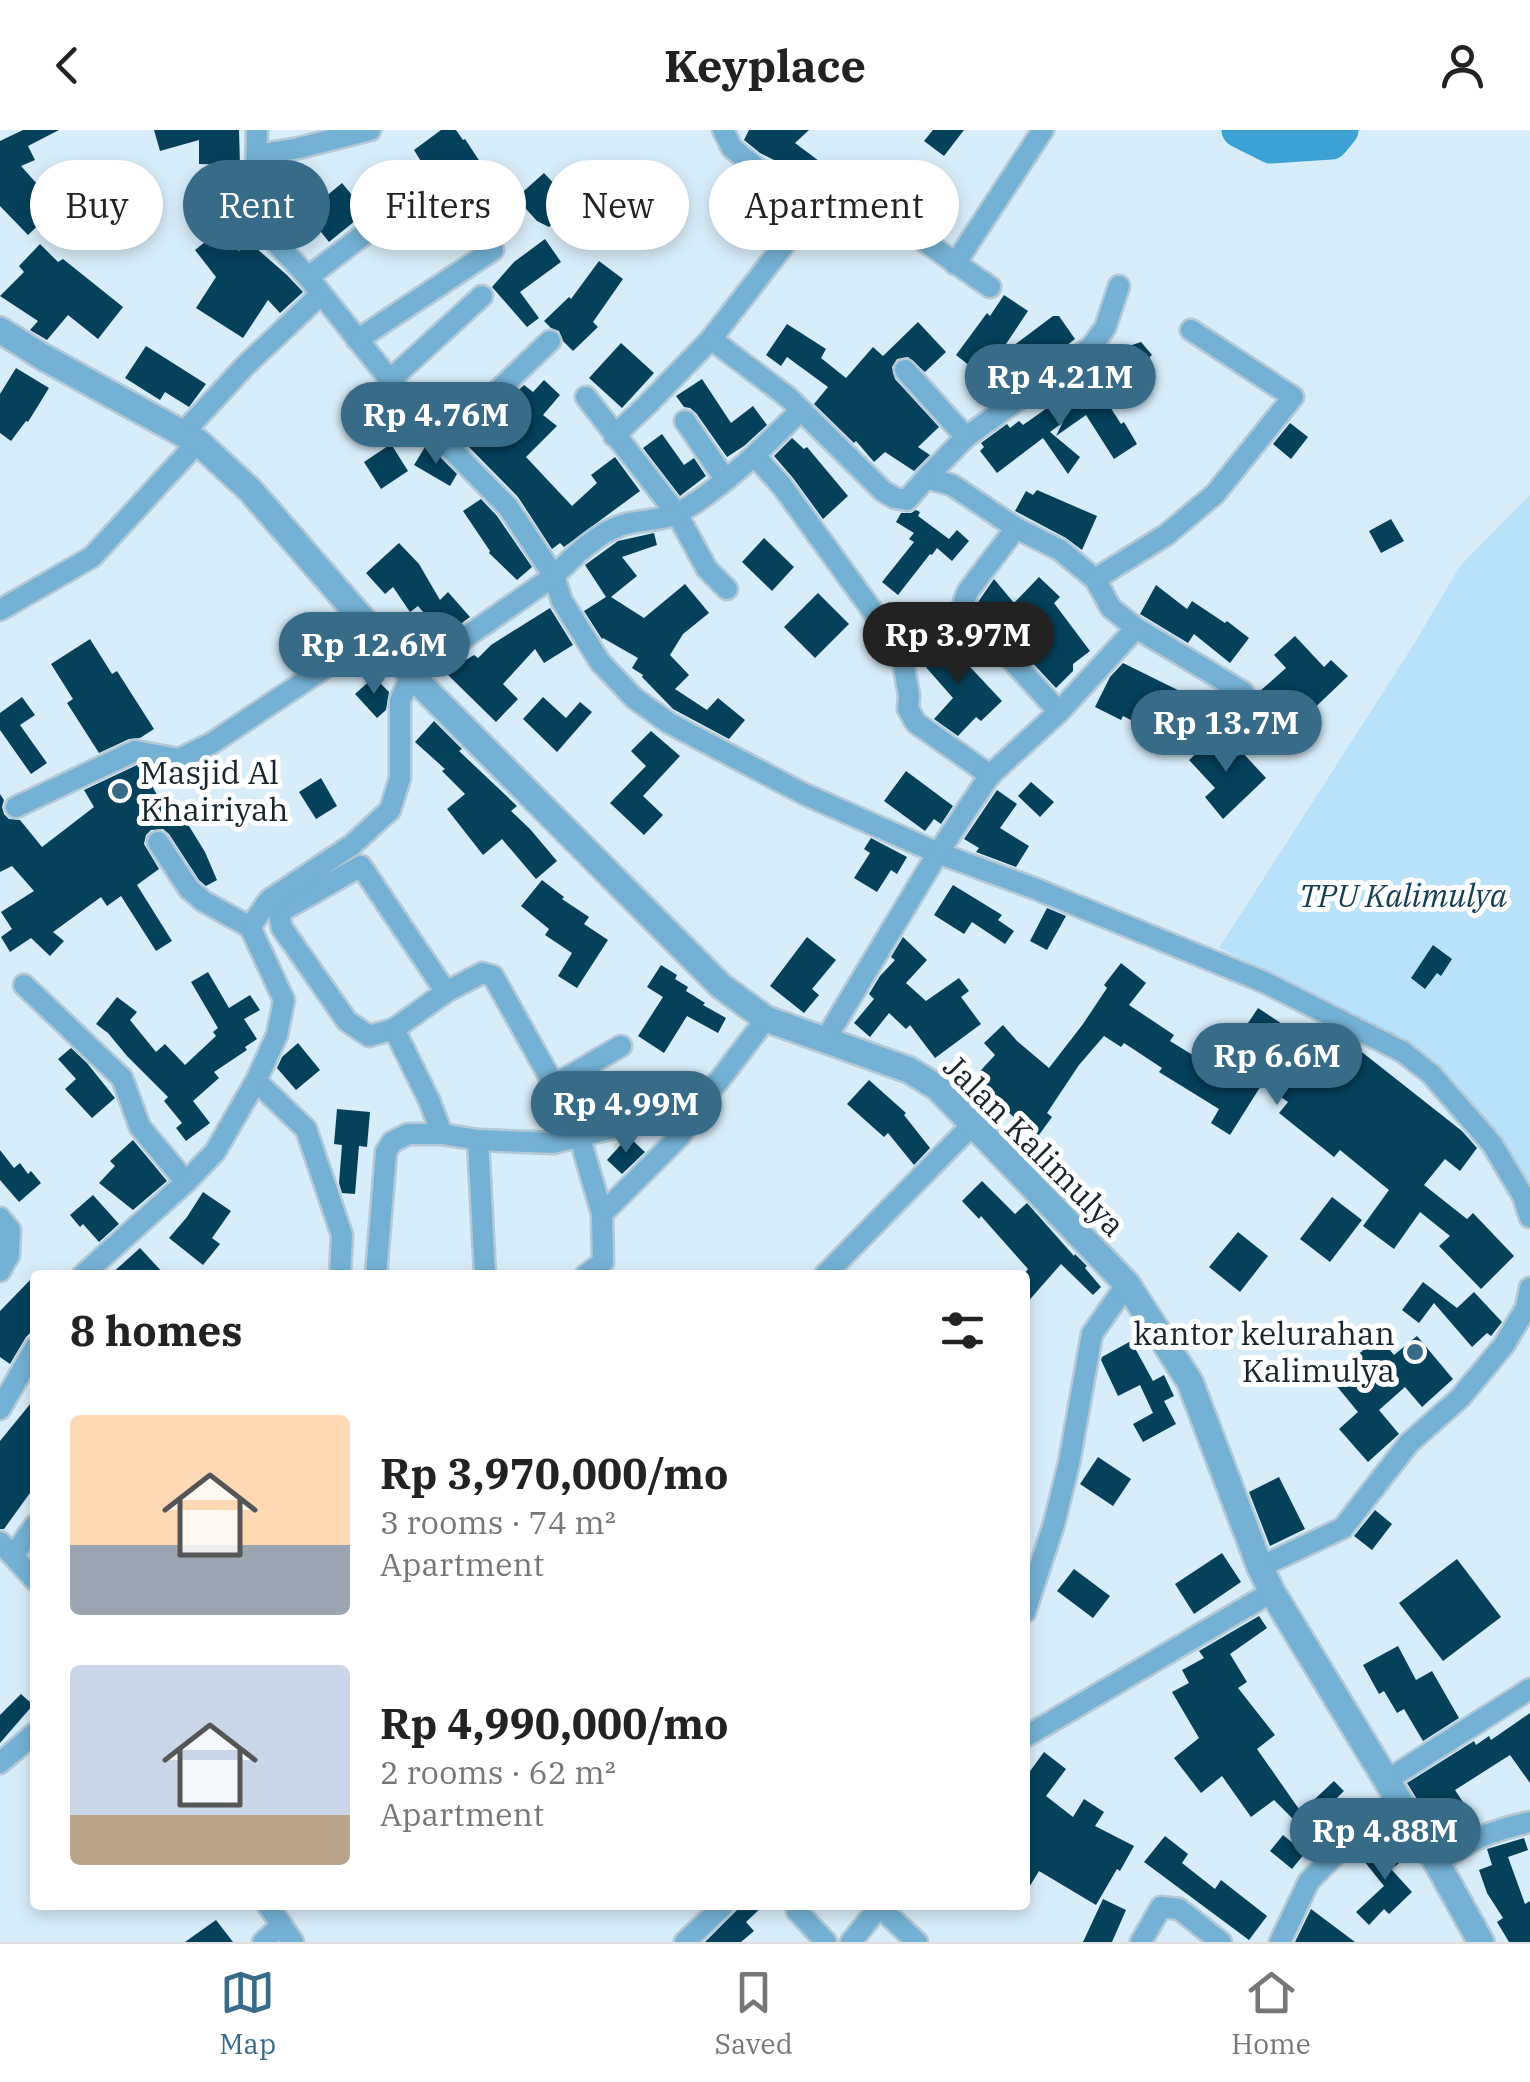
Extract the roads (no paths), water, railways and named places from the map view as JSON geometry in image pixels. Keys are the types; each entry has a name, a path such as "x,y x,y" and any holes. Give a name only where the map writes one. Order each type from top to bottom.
{"street":[{"path":"257,130 255,213 260,224 444,442 508,508 554,576 562,601 600,662 634,698 668,723 804,794 938,853 1264,982 1403,1052 1431,1074 1492,1144 1523,1196 1530,1217"},
{"path":"257,155 370,130"},
{"path":"614,436 711,338 800,222 792,197 732,148 723,130"},
{"path":"955,264 1042,130"},
{"path":"0,610 92,556 245,366 314,286 353,250"},
{"path":"357,340 493,250"},
{"path":"935,250 990,288"},
{"path":"711,338 789,398 883,491 908,500 966,438 1092,347 1105,328 1119,286"},
{"path":"390,380 482,296"},
{"name":"Jalan Kalimulya","path":"0,330 190,438 250,490 411,675 721,986 766,1019 908,1070 938,1088 1128,1284 1190,1382 1272,1592 1481,1942"},
{"path":"1095,579 1166,535 1215,494 1292,397 1190,330"},
{"path":"444,442 550,341"},
{"path":"905,370 966,438"},
{"path":"586,396 677,514 707,569 727,590"},
{"path":"250,927 270,900 352,845 390,810 400,778 400,702 411,675 554,576 610,529 677,514 755,456 801,410"},
{"path":"685,421 725,478"},
{"path":"755,456 782,486 898,646 909,696 908,709 916,723 990,775"},
{"path":"926,478 952,485 1016,528 1060,550 1095,579 1111,608 1136,628 1243,692"},
{"path":"1016,528 968,590 964,601 967,614 1059,712"},
{"path":"0,586 23,596"},
{"path":"825,1040 990,775 1059,712 1136,628"},
{"path":"16,806 135,752 179,758 212,743 374,635"},
{"path":"89,1270 215,1152 277,1036 284,1000 250,927 203,902 158,842"},
{"path":"446,992 361,866 280,914 282,928 347,1021 369,1036 394,1029 446,992 482,973 493,976 580,1138 602,1214 602,1270"},
{"path":"24,985 122,1078 140,1127 186,1182"},
{"path":"376,1270 386,1152 392,1142 408,1134 442,1134 553,1144 690,1109 718,1082 766,1019"},
{"path":"394,1029 442,1134"},
{"path":"554,1084 621,1046"},
{"path":"256,1081 306,1129 342,1235 340,1270"},
{"path":"602,1214 680,1136 688,1124 690,1109"},
{"path":"830,1270 974,1124"},
{"path":"478,1140 485,1270"},
{"path":"0,1218 10,1230 9,1255 0,1271"},
{"path":"1030,1597 1070,1463 1092,1334 1128,1284"},
{"path":"1260,1567 1342,1528 1409,1443 1460,1398 1504,1345 1526,1308 1530,1288"},
{"path":"3,1397 30,1356"},
{"path":"30,1529 6,1549 30,1575"},
{"path":"1030,1733 1272,1592"},
{"path":"1386,1780 1530,1689"},
{"path":"0,1763 30,1737"},
{"path":"1280,1942 1309,1880 1345,1845 1406,1814"},
{"path":"1437,1863 1493,1830 1530,1822"},
{"path":"1141,1942 1161,1907 1178,1909 1220,1942"},
{"path":"263,1942 287,1934 271,1910"},
{"path":"686,1942 719,1910"},
{"path":"850,1942 875,1910"},
{"path":"882,1910 916,1942"},
{"path":"797,1912 826,1942"}],"waterway":[{"path":"1239,130 1271,146 1331,142 1341,130"}],"place":[{"name":"Masjid Al Khairiyah","path":"120,791"},
{"name":"kantor kelurahan Kalimulya","path":"1415,1352"}],"park label":[{"name":"TPU Kalimulya","path":"1403,896"}]}
